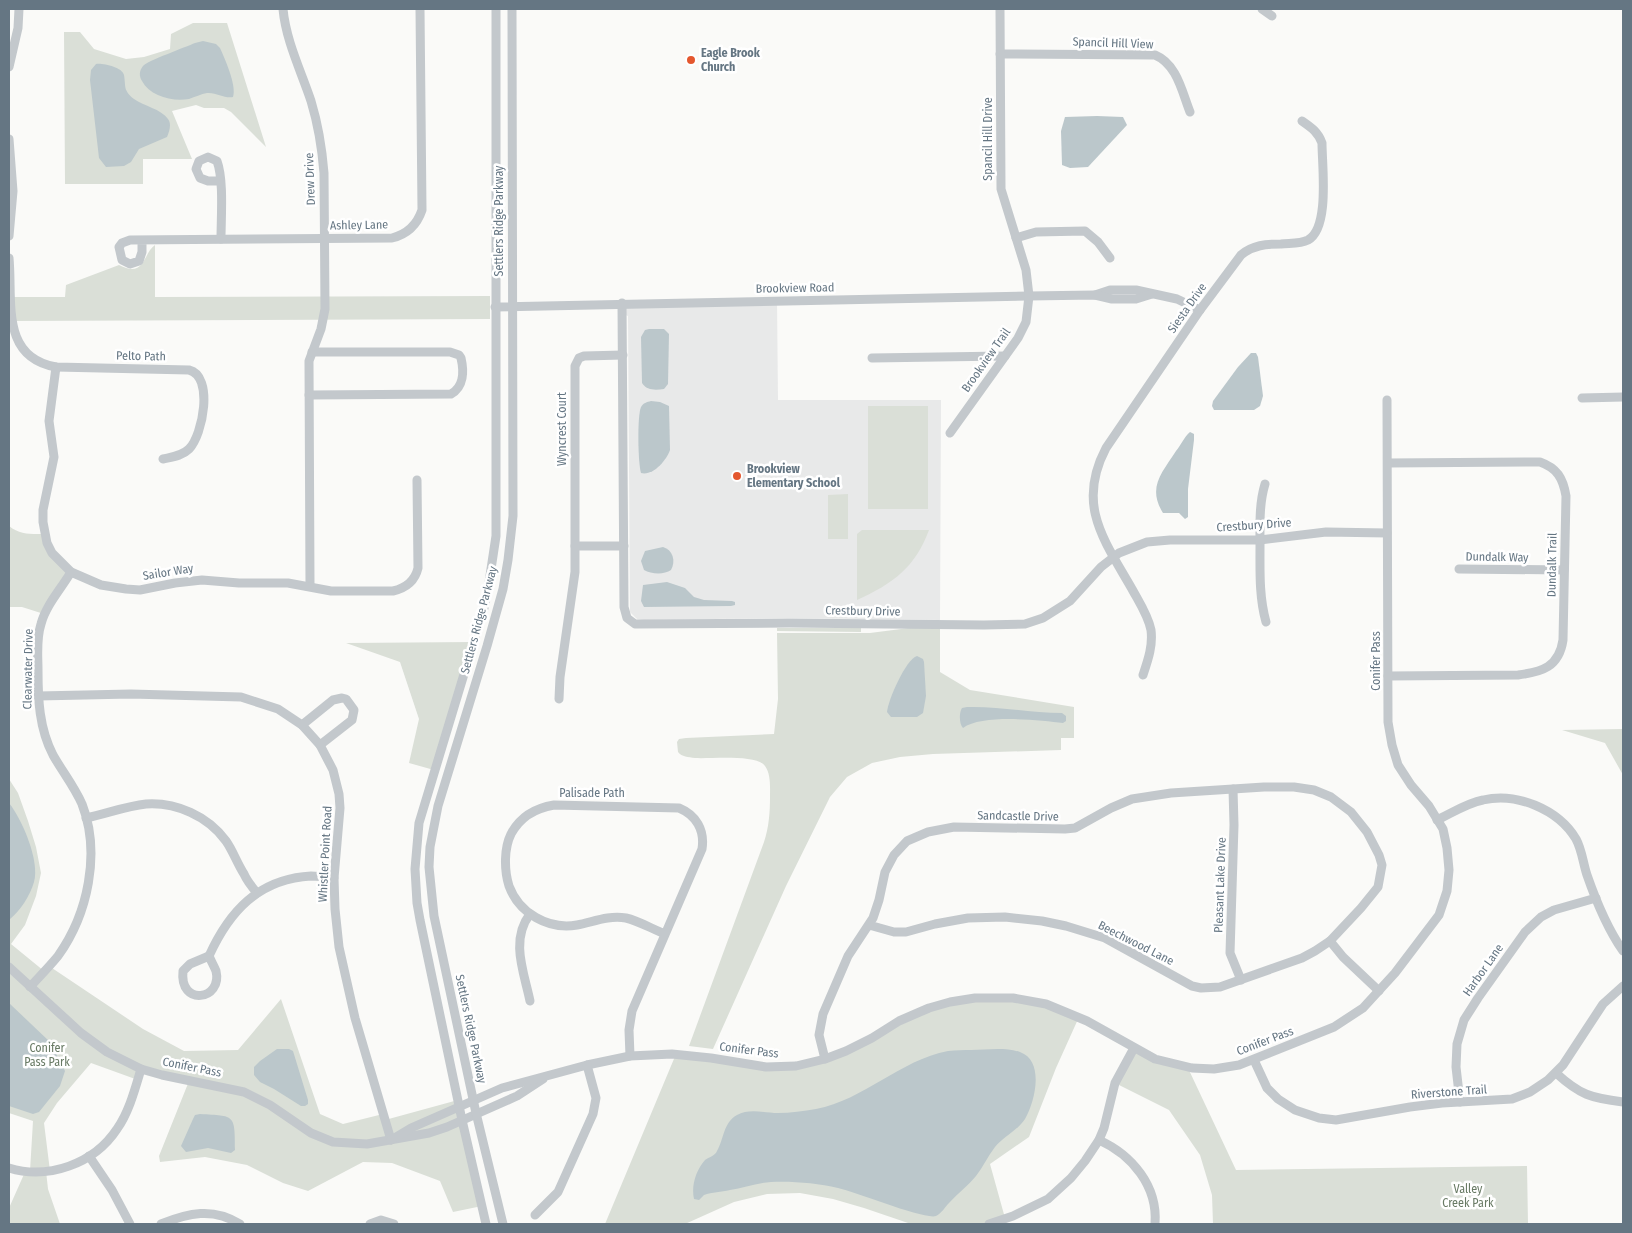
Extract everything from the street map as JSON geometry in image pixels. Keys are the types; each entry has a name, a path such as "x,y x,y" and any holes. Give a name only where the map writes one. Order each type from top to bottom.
{"street":[{"path":"9,67 18,28 19,9"},
{"name":"Drew Drive","path":"283,9 290,41 319,133 324,173 324,319 309,361 310,586"},
{"name":"Ashley Lane","path":"142,240 392,238 410,229 418,221 422,210 420,9"},
{"name":"Settlers Ridge Parkway","path":"486,1224 459,1107 420,920 415,869 422,807 484,608 495,545 496,9"},
{"name":"Settlers Ridge Parkway","path":"503,1224 476,1113 434,916 429,867 430,847 438,806 487,646 502,589 508,560 513,516 511,306 512,9"},
{"name":"Spancil Hill Drive","path":"1000,9 1001,189 1026,270 1028,296"},
{"path":"1262,9 1272,16"},
{"name":"Spancil Hill View","path":"1000,54 1155,55 1170,65 1190,112"},
{"name":"Siesta Drive","path":"1143,674 1152,644 1151,629 1145,611 1113,557 1097,522 1092,499 1093,480 1098,462 1200,310 1237,260 1246,251 1259,245 1308,240 1318,229 1321,223 1323,207 1322,143 1314,129 1302,121"},
{"path":"9,138 13,190 9,236"},
{"path":"220,180 221,238"},
{"path":"1016,238 1036,232 1085,232 1098,242 1110,258"},
{"name":"Pelto Path","path":"9,258 10,310 13,334 23,351 32,359 39,363 56,367 185,370 196,373 202,380 203,416 197,437 185,452 163,459"},
{"name":"Brookview Road","path":"495,307 1094,295 1110,290 1136,290 1177,300 1200,310"},
{"name":"Brookview Trail","path":"950,434 1023,329 1028,313 1028,296"},
{"name":"Crestbury Drive","path":"622,304 624,611 630,621 635,624 1025,624 1043,618 1070,601 1101,567 1113,557 1138,545 1157,541 1260,540 1326,532 1388,533"},
{"path":"309,394 452,394 458,389 462,381 461,358 450,352 312,352"},
{"name":"Wyncrest Court","path":"559,700 560,677 575,574 575,366 579,358 584,356 623,355"},
{"path":"872,358 1005,356"},
{"name":"Sailor Way","path":"56,367 50,413 54,457 42,522 47,544 52,553 71,572 101,585 140,590 202,580 239,583 288,582 331,591 384,591 400,589 414,579 418,568 417,480"},
{"path":"1582,398 1623,397"},
{"name":"Conifer Pass","path":"391,1140 411,1128 502,1088 587,1065 630,1056 672,1054 766,1067 796,1066 825,1059 858,1046 899,1021 929,1008 956,1001 993,997 1030,1000 1087,1020 1134,1048 1167,1063 1192,1068 1224,1068 1254,1060 1334,1027 1363,1008 1439,915 1447,891 1448,870 1447,848 1443,829 1429,806 1411,785 1398,765 1388,722 1387,400"},
{"name":"Dundalk Trail","path":"1388,462 1540,462 1553,467 1562,479 1566,496 1561,649 1553,663 1545,669 1518,674 1388,676"},
{"path":"1265,484 1260,501 1260,540 1261,601 1266,622"},
{"path":"575,546 624,546"},
{"name":"Dundalk Way","path":"1459,569 1564,570"},
{"name":"Clearwater Drive","path":"30,987 50,966 62,949 85,900 90,864 90,838 86,818 75,790 52,753 45,737 38,696 40,627 49,605 71,572"},
{"name":"Whistler Point Road","path":"38,696 131,694 241,696 278,709 302,725 320,745 333,770 339,794 340,817 334,878 337,930 344,970 355,1018 391,1140"},
{"path":"302,725 333,700 342,698 352,705 354,710 352,720 320,745"},
{"name":"Sandcastle Drive","path":"825,1059 819,1035 823,1014 848,956 869,925 879,900 885,872 894,856 907,842 928,832 954,827 1075,828 1111,808 1132,799 1171,793 1294,788 1314,790 1331,798 1352,812 1367,832 1382,865 1378,887 1330,941 1316,951 1241,980"},
{"name":"Pleasant Lake Drive","path":"1234,789 1230,953 1241,980"},
{"path":"1437,820 1482,800 1507,798 1531,803 1552,814 1565,825 1576,839 1583,856 1586,873 1601,911 1623,951"},
{"path":"86,818 147,804 173,806 185,810 203,820 219,833 226,842 244,876 257,893"},
{"name":"Palisade Path","path":"630,1056 629,1030 632,1012 702,849 703,842 700,827 696,820 686,811 679,808 554,805 531,812 514,829 509,839 506,872 512,893 519,904 530,914 540,920 559,926 577,925 604,918 625,918 665,934"},
{"path":"209,956 216,972 214,987 210,993 203,996 194,996 183,986 183,972 190,964 209,956 222,928 244,903 257,893 283,881 311,876 334,878"},
{"name":"Harbor Lane","path":"1460,1102 1456,1067 1457,1044 1464,1020 1478,998 1525,932 1541,917 1554,910 1596,898"},
{"path":"530,914 523,925 519,946 530,1001"},
{"name":"Beechwood Lane","path":"869,925 894,932 906,932 968,918 1005,917 1042,921 1105,938 1192,986 1201,988 1220,987 1241,980"},
{"path":"1330,941 1343,957 1378,991"},
{"name":"Conifer Pass","path":"9,968 93,1043 114,1056 141,1069 244,1092 270,1105 311,1133 333,1142 367,1144 429,1133 516,1096 549,1076"},
{"name":"Riverstone Trail","path":"1254,1060 1268,1088 1278,1099 1295,1110 1319,1118 1336,1120 1410,1107 1512,1099 1530,1092 1556,1073 1604,1004 1623,986"},
{"path":"989,1224 1013,1216 1048,1199 1085,1162 1099,1140 1108,1118 1115,1083 1134,1048"},
{"path":"535,1215 558,1192 593,1114 596,1098 587,1065"},
{"path":"9,1168 25,1172 58,1170 89,1156 109,1140 118,1128 125,1116 141,1069"},
{"path":"1556,1073 1570,1086 1585,1095 1623,1102"},
{"path":"1099,1140 1115,1147 1129,1158 1142,1174 1153,1197 1155,1224"},
{"path":"89,1156 112,1190 130,1224"},
{"path":"161,1224 182,1216 203,1212 227,1217 240,1224"},
{"path":"370,1224 381,1220 394,1224"}],"shaded area":[{"path":"203,41 216,44 220,48 232,80 233,97 207,93 189,99 169,99 150,91 142,81 141,70 146,64"},
{"path":"96,64 107,65 123,72 126,88 130,96 157,110 170,123 167,137 139,149 131,162 124,166 106,167 99,158 90,80 91,70"},
{"path":"1065,117 1123,117 1127,125 1088,167 1070,168 1062,165 1061,131"},
{"path":"777,300 778,400 941,400 940,620 786,618 643,620 637,619 630,612 628,316 623,314 622,303"},
{"path":"664,329 669,334 668,384 664,389 649,389 642,383 641,337 645,330"},
{"path":"1251,353 1256,353 1258,357 1263,396 1260,406 1254,410 1214,410 1212,406 1213,401 1238,367"},
{"path":"651,401 669,406 670,450 658,467 650,472 641,473 638,440 640,412 643,405"},
{"path":"1190,432 1194,434 1194,440 1188,489 1188,517 1185,519 1179,513 1163,513 1158,504 1156,488 1162,473"},
{"path":"663,547 673,556 671,570 665,573 658,573 644,570 641,561 645,551"},
{"path":"667,582 685,588 694,597 704,600 732,601 735,602 735,605 644,607 641,601 643,585"},
{"path":"917,656 923,659 924,662 926,696 923,713 917,717 891,717 887,712 894,690 908,664"},
{"path":"962,708 1062,713 1066,716 1066,721 1063,723 997,719 983,721 963,728 960,721 960,712"},
{"path":"9,803 29,841 35,873 34,882 27,898 9,920"},
{"path":"9,1003 50,1042 65,1071 60,1086 39,1112 33,1114 9,1106"},
{"path":"277,1049 293,1051 308,1100 308,1104 305,1106 301,1106 260,1082 254,1075 254,1067"},
{"path":"996,1049 1020,1052 1028,1057 1033,1064 1036,1082 1029,1112 1022,1123 992,1150 973,1180 936,1216 905,1210 838,1188 796,1182 760,1183 707,1194 699,1200 694,1199 694,1184 699,1168 705,1160 716,1153 726,1127 732,1118 737,1115 752,1111 778,1113 816,1109 850,1097 898,1071 931,1056 948,1051"},
{"path":"195,1115 220,1115 231,1119 234,1129 235,1150 231,1153 208,1148 186,1152 181,1146"}],"green space":[{"path":"193,23 227,23 266,147 231,112 224,108 204,108 196,105 172,111 192,159 143,159 143,184 65,184 64,32 80,32 94,49 126,59 144,57 170,49 171,34"},
{"path":"155,245 155,297 490,296 490,319 10,321 10,297 65,297 66,285 119,265 134,269 139,267"},
{"path":"868,406 928,406 928,509 868,509"},
{"path":"848,494 848,539 828,539 828,495"},
{"path":"9,526 21,532 44,534 47,543 71,572 44,614 22,607 9,607"},
{"path":"862,530 929,530 917,555 901,573 881,588 857,600 857,534"},
{"path":"940,624 940,672 970,690 1074,707 1074,738 1061,738 1061,750 933,754 900,757 872,763 847,777 830,797 786,886 713,1049 689,1046 764,842 769,820 770,785 767,769 760,762 744,758 695,758 685,756 678,752 677,742 679,739 686,738 774,734 778,699 777,633 870,633"},
{"path":"777,628 861,628 861,632 777,631"},
{"path":"473,642 434,770 409,763 419,719 400,662 346,643"},
{"path":"1623,729 1623,775 1605,743 1562,730"},
{"name":"Conifer Pass Park","path":"9,779 18,793 28,821 41,873 36,896 25,925 11,944 44,971 49,966 143,1029 184,1051 238,1050 281,999 320,1114 343,1124 383,1114 385,1120 458,1100 482,1206 453,1212 440,1181 392,1163 363,1162 308,1191 283,1183 247,1165 205,1157 160,1162 159,1156 189,1081 142,1069 138,1080 91,1063 57,1103 44,1123 50,1171 46,1171 48,1189 60,1224 9,1224 9,1208 25,1172 30,1171 33,1121 9,1113"},
{"path":"1013,998 1079,1017 1056,1068 1029,1137 990,1164 1005,1218 989,1224 911,1224 833,1199 800,1193 767,1194 734,1202 685,1224 605,1224 676,1054 796,1066 872,1038 950,1002"},
{"name":"Valley Creek Park","path":"1134,1048 1188,1068 1236,1170 1527,1166 1528,1224 1213,1224 1212,1195 1200,1155 1169,1110 1115,1083"}],"place":[{"name":"Eagle Brook Church","path":"691,60"},
{"name":"Brookview Elementary School","path":"737,476"}]}
